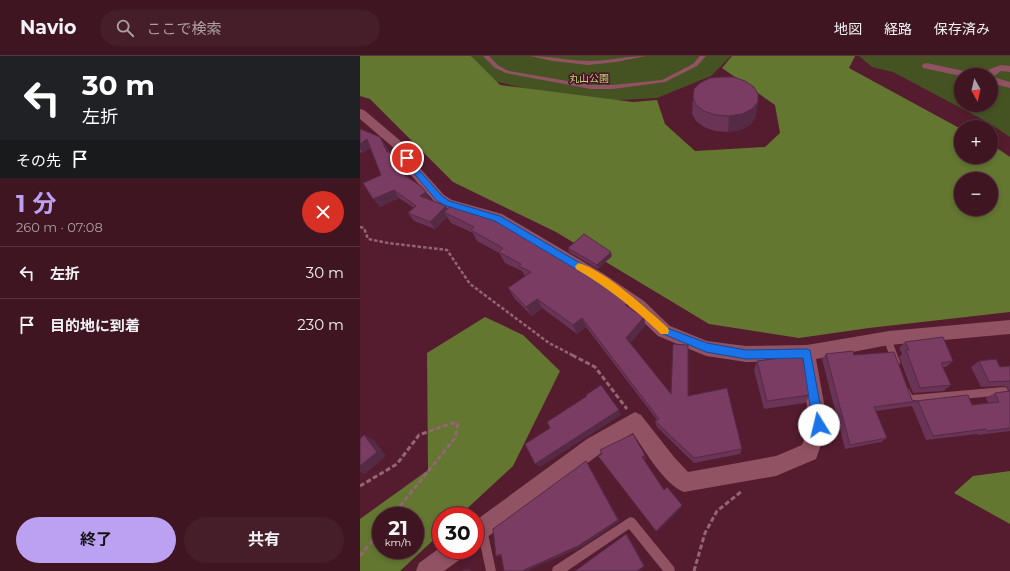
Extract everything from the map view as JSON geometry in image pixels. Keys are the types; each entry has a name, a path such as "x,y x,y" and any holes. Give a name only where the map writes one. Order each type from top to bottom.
{"street":[{"path":"927,66 954,72"},
{"path":"998,69 1010,69"},
{"path":"998,82 1010,85"},
{"path":"360,113 399,146 414,170 439,198 447,204 497,218 599,278 638,306 664,331 706,348 746,354 807,353 887,338 1010,327"},
{"path":"484,527 594,446 635,421 668,464 684,482 776,466 809,452 819,425 807,353"},
{"path":"427,571 442,559"}],"lane":[{"path":"486,56 497,67 508,72 600,88 663,81 695,65 702,56"},
{"path":"533,56 570,62 608,62 643,56"},
{"path":"887,338 900,372"},
{"path":"904,386 909,400 1004,391"},
{"path":"557,571 630,522 670,571"},
{"path":"484,548 491,571"}],"path":[{"path":"360,227 364,228 368,239 388,244 447,250 470,284 549,342 594,367 635,421"},
{"path":"360,486 396,464 419,435 452,423 458,424 455,438 399,507"},
{"path":"694,571 705,533 717,511 748,486 749,471"},
{"path":"360,556 372,541"}],"green space":[{"path":"360,56 471,56 500,85 633,102 657,100 665,124 695,151 765,147 780,133 775,105 722,68 732,56 855,56 849,68 954,125 954,164 998,164 998,149 1010,157 1010,312 869,328 799,338 709,324 556,232 453,182 370,99 360,96"},
{"name":"丸山公園","path":"471,56 731,56 711,76 657,98 584,102 489,80"},
{"path":"859,56 1010,56 1010,137 998,129 998,120 983,120 968,112 998,112 998,68 954,68 954,104 893,72 872,67"},
{"path":"485,317 523,335 560,371 513,466 469,507 432,507 432,541 424,549 424,507 377,507 428,470 427,353"},
{"path":"1010,471 1010,524 954,493 973,476"},
{"path":"372,510 372,559 413,559 400,571 360,571 360,519"}],"building":[{"path":"734,77 745,81 754,87 758,94 758,102 752,109 742,114 729,116 716,115 704,111 696,105 693,97 694,89 700,83 710,78"},
{"path":"360,129 380,137 387,152 389,151 396,167 405,172 402,174 421,186 426,192 420,196 446,206 430,222 408,213 416,206 394,190 373,199 363,183 381,175 367,139 360,144"},
{"path":"454,203 479,214 480,213 529,238 590,273 628,302 625,305 644,317 626,338 671,394 673,344 688,345 688,396 727,388 742,449 694,458 655,421 659,419 582,318 573,325 537,299 526,307 508,288 531,272 519,266 521,264 499,252 503,248 471,230 474,227 444,212"},
{"path":"584,234 611,252 597,265 568,248"},
{"path":"943,337 953,361 941,363 951,385 920,388 906,350 909,350 905,342"},
{"path":"853,351 854,355 894,352 912,400 916,401 968,395 972,405 999,402 995,393 1010,391 1010,428 987,431 986,429 933,436 918,401 874,407 887,438 850,445 826,354"},
{"path":"803,355 810,395 767,401 757,361"},
{"path":"996,359 1000,367 1010,366 1010,381 989,382 979,361"},
{"path":"601,385 619,410 535,464 525,444 550,428 547,422"},
{"path":"633,434 645,455 642,457 664,490 667,487 682,505 656,531 598,456 602,454 600,450"},
{"path":"364,435 377,452 360,466 360,439"},
{"path":"586,461 618,520 578,546 524,571 504,571 501,554 496,556 493,529"},
{"path":"626,534 644,566 637,571 575,571"}],"slow traffic":[{"path":"579,266 599,278 638,306 664,331"}],"route":[{"path":"407,158 414,170 439,198 447,204 497,218 599,278 638,306 664,331 706,348 746,354 807,353 819,425"}]}
